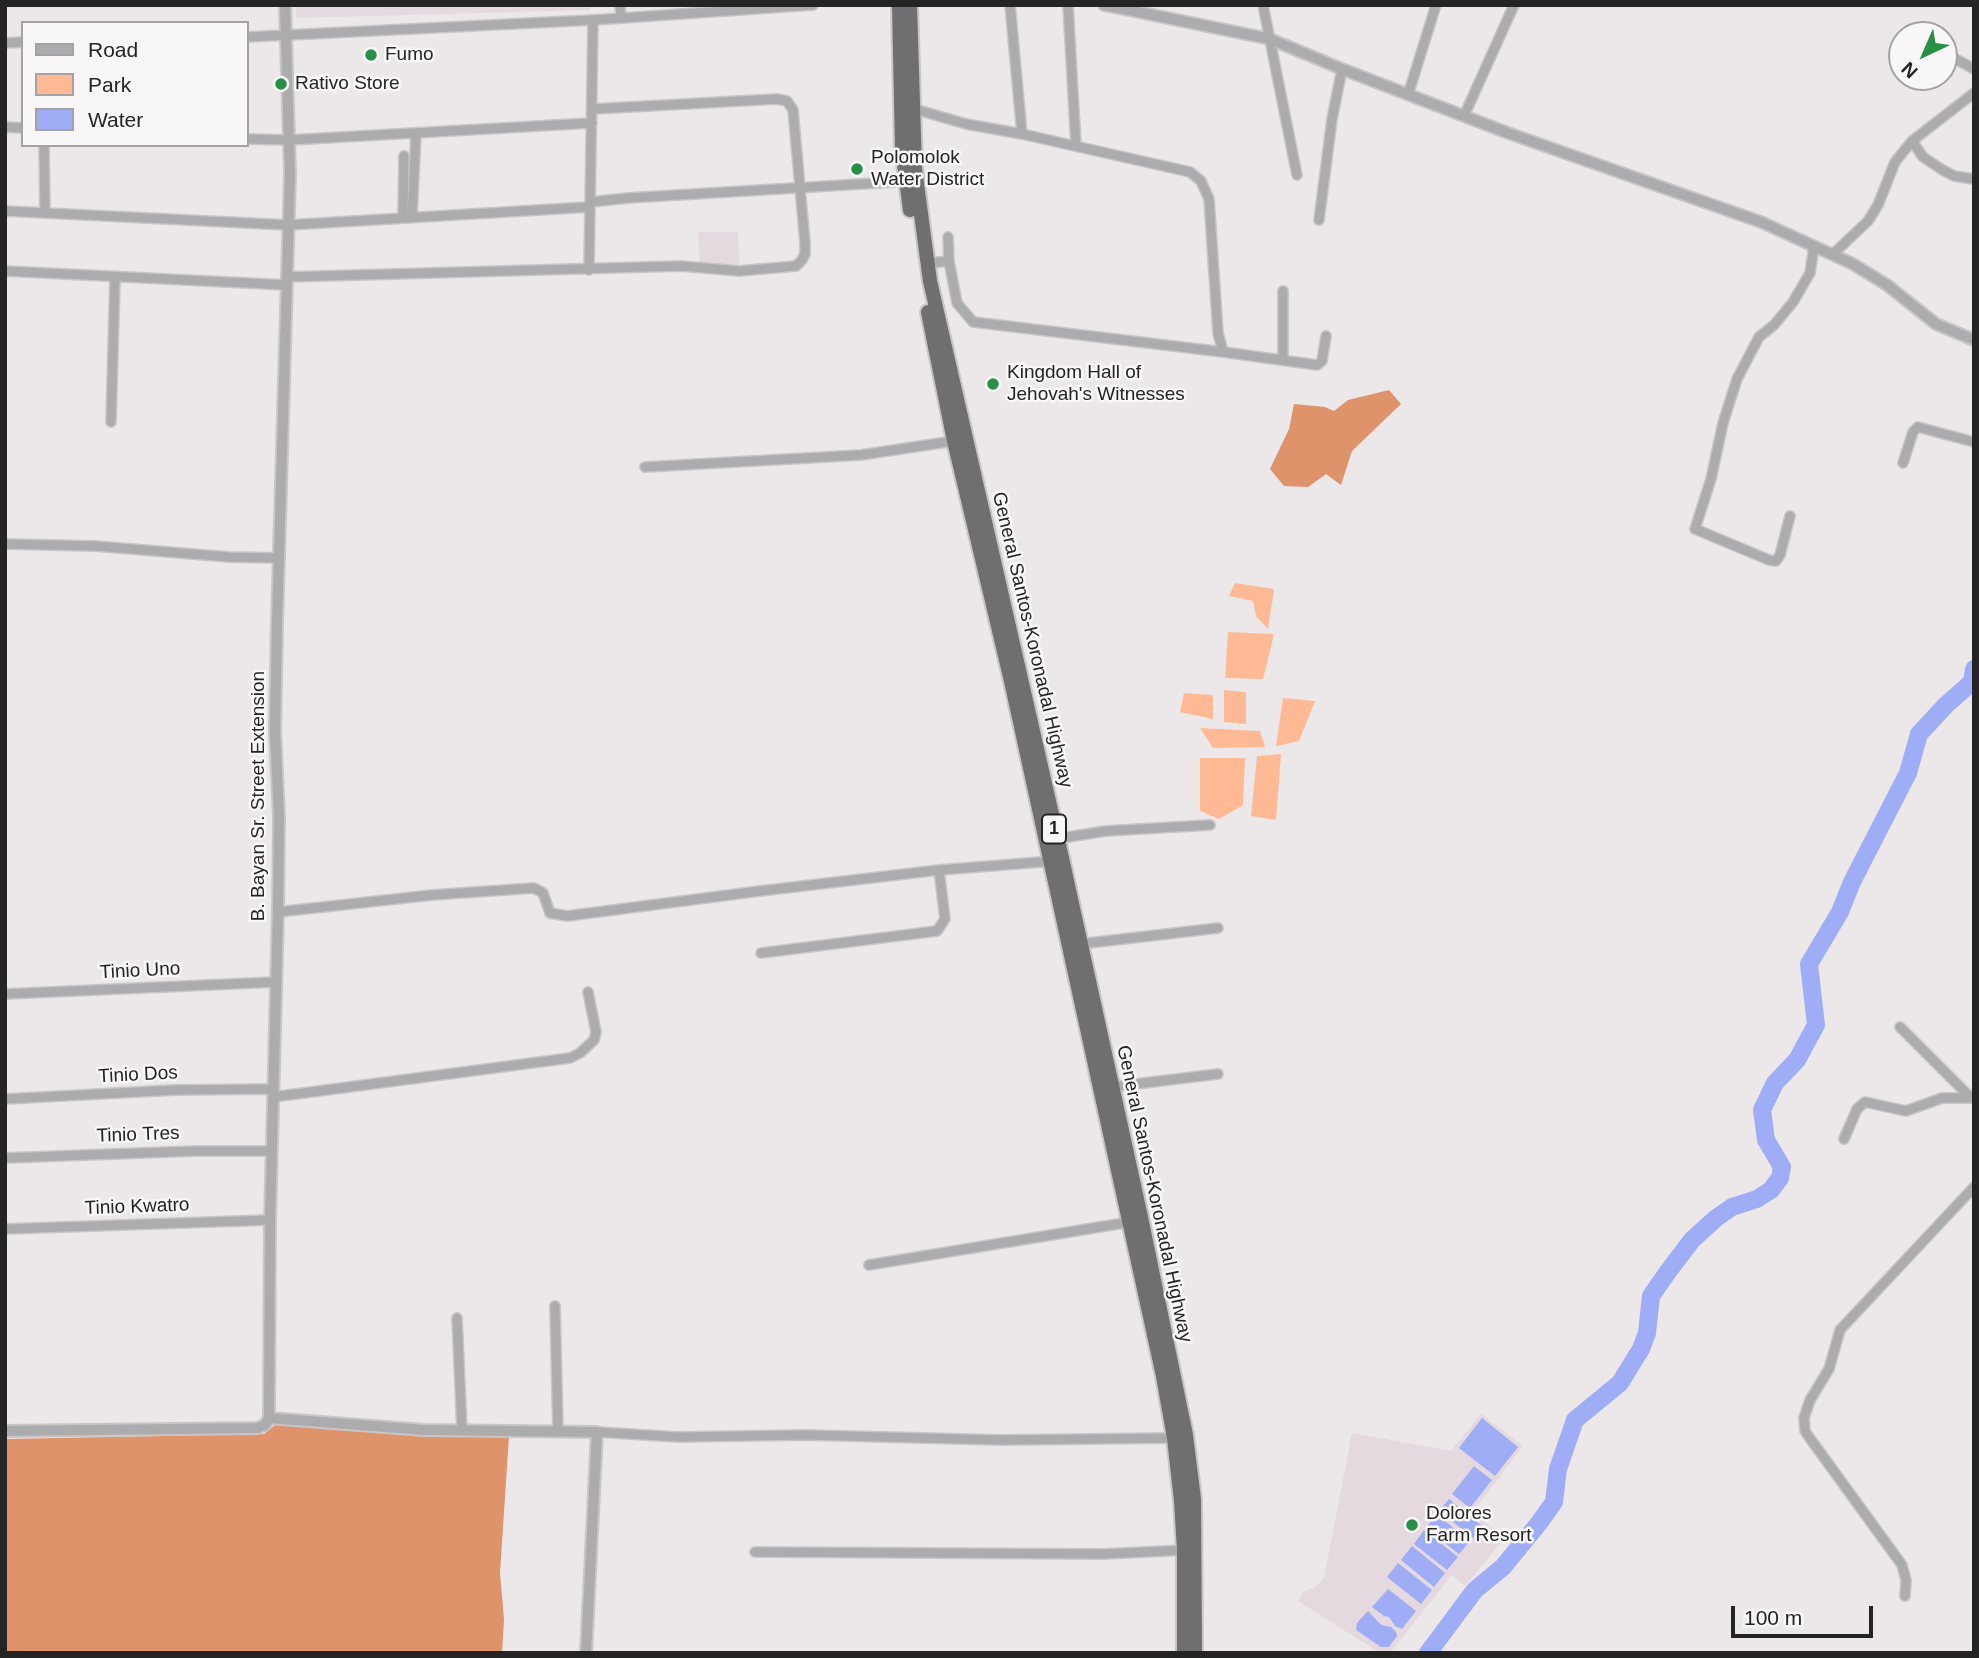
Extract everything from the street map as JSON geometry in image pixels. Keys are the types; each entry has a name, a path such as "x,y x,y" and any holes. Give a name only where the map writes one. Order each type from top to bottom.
{"highway":[{"name":"General Santos-Koronadal Highway","path":"899,5 902,147 1051,840"},
{"name":"General Santos-Koronadal Highway","path":"910,5 911,181 921,283 954,442 1056,861 1130,1222 1168,1375 1186,1435 1194,1499 1184,1653"},
{"name":"General Santos-Koronadal Highway","path":"1056,861 1080,944 1139,1205 1168,1375 1190,1550 1195,1653"}],"street":[{"name":"B. Bayan Sr. Street Extension","path":"269,1418 270,1220 279,817 275,730 290,174 285,5"},
{"path":"620,5 621,18"},
{"path":"248,37 593,20 813,5"},
{"path":"1010,5 1022,134"},
{"path":"1068,5 1076,146"},
{"path":"1104,5 1270,39 1464,116 1717,206 1833,254 1887,285 1944,330 1974,340"},
{"path":"1263,5 1297,175"},
{"path":"1408,95 1436,5"},
{"path":"1464,116 1514,5"},
{"path":"589,270 593,20"},
{"path":"1958,60 1974,69"},
{"path":"1320,220 1332,119 1342,69"},
{"path":"1833,254 1868,221 1878,205 1895,162 1912,141 1974,93"},
{"path":"5,271 115,278 287,281 681,266 739,271 796,266 805,254 793,110 788,101 777,99 593,109"},
{"path":"911,108 966,124 1190,172 1201,181 1209,199 1218,333 1223,352"},
{"path":"248,139 289,140 592,123"},
{"path":"407,217 415,134"},
{"path":"1912,141 1923,157 1941,169 1954,176 1974,179"},
{"path":"44,147 45,213"},
{"path":"404,156 407,217"},
{"path":"5,211 288,225 590,205 628,198 911,181"},
{"path":"948,237 949,261 957,303 973,322 1319,364 1325,336"},
{"path":"1790,516 1776,561 1695,529 1712,479 1737,379 1759,337 1774,325 1793,302 1810,272 1814,246"},
{"path":"927,263 949,261"},
{"path":"111,422 115,278"},
{"path":"1283,291 1283,359"},
{"path":"1903,463 1913,432 1919,427 1974,442"},
{"path":"645,467 861,455 954,442"},
{"path":"5,544 95,546 138,551 279,558"},
{"path":"1051,840 1106,831 1210,825"},
{"path":"278,912 432,895 534,888 543,892 550,913 567,916 939,870 1056,861"},
{"path":"761,953 937,931 945,919 939,870"},
{"path":"1080,944 1218,928"},
{"name":"Tinio Uno","path":"5,994 276,982"},
{"name":"Tinio Dos","path":"5,1099 175,1090 273,1093 570,1058 594,1040 596,1032 587,992"},
{"path":"1900,1027 1972,1098"},
{"path":"1111,1087 1218,1074"},
{"path":"1844,1139 1857,1109 1865,1102 1906,1111 1942,1098 1972,1098"},
{"name":"Tinio Tres","path":"5,1158 272,1152"},
{"path":"1905,1596 1906,1580 1902,1565 1805,1431 1804,1418 1810,1400 1829,1369 1840,1330 1974,1187"},
{"name":"Tinio Kwatro","path":"5,1229 270,1220"},
{"path":"869,1265 1130,1222"},
{"path":"555,1306 558,1432"},
{"path":"457,1318 462,1431"},
{"path":"5,1431 257,1428 265,1425 269,1418 462,1431 597,1432 690,1437 806,1435 1001,1440 1174,1438"},
{"path":"586,1653 597,1432"},
{"path":"755,1552 1103,1554 1190,1550"}],"shaded area":[{"path":"296,5 590,5 590,10 296,18"},
{"path":"698,232 738,232 740,269 700,270"},
{"path":"1389,390 1401,404 1352,451 1341,485 1326,474 1308,487 1284,486 1270,469 1289,429 1294,404 1325,407 1334,411 1348,400"},
{"name":"Dolores Farm Resort","path":"1481,1414 1523,1446 1473,1512 1505,1538 1465,1586 1452,1575 1390,1653 1380,1653 1298,1601 1304,1591 1314,1588 1324,1578 1352,1433 1451,1451"},
{"path":"275,1425 509,1436 500,1573 504,1619 502,1653 5,1653 5,1439 264,1434"}],"green space":[{"path":"1235,583 1274,589 1268,629 1256,616 1253,601 1229,596"},
{"path":"1228,632 1274,634 1263,679 1225,678"},
{"path":"1224,690 1246,692 1246,724 1224,722"},
{"path":"1184,693 1213,695 1213,719 1180,712"},
{"path":"1283,698 1315,701 1299,741 1276,746"},
{"path":"1200,728 1260,731 1265,747 1213,748"},
{"path":"1281,754 1276,820 1251,816 1257,756"},
{"path":"1200,758 1245,758 1243,805 1219,819 1200,811"}],"water":[{"path":"1482,1418 1518,1447 1495,1476 1459,1448"},
{"path":"1474,1466 1492,1480 1470,1508 1452,1494"},
{"path":"1449,1499 1482,1526 1473,1538 1439,1511"},
{"path":"1436,1514 1470,1541 1459,1554 1426,1528"},
{"path":"1424,1530 1458,1557 1447,1570 1414,1544"},
{"path":"1412,1546 1445,1573 1434,1587 1401,1560"},
{"path":"1398,1563 1432,1590 1421,1604 1387,1577"},
{"path":"1388,1589 1416,1611 1402,1629 1372,1607"},
{"path":"1368,1611 1381,1625 1391,1627 1396,1632 1397,1636 1389,1647 1381,1647 1356,1630 1357,1623"}],"waterway":[{"path":"1428,1653 1475,1590 1503,1567 1554,1502 1558,1469 1575,1420 1620,1383 1641,1349 1647,1333 1651,1296 1667,1273 1692,1240 1715,1219 1732,1207 1757,1199 1771,1190 1780,1178 1782,1167 1766,1140 1762,1110 1775,1083 1797,1060 1816,1025 1809,964 1840,912 1852,882 1908,773 1919,734 1972,682 1974,669"}],"place":[{"name":"Fumo","path":"371,55"},
{"name":"Rativo Store","path":"281,84"},
{"name":"Polomolok Water District","path":"857,169"},
{"name":"Kingdom Hall of Jehovah's Witnesses","path":"993,384"},
{"name":"Dolores Farm Resort","path":"1412,1525"}]}
